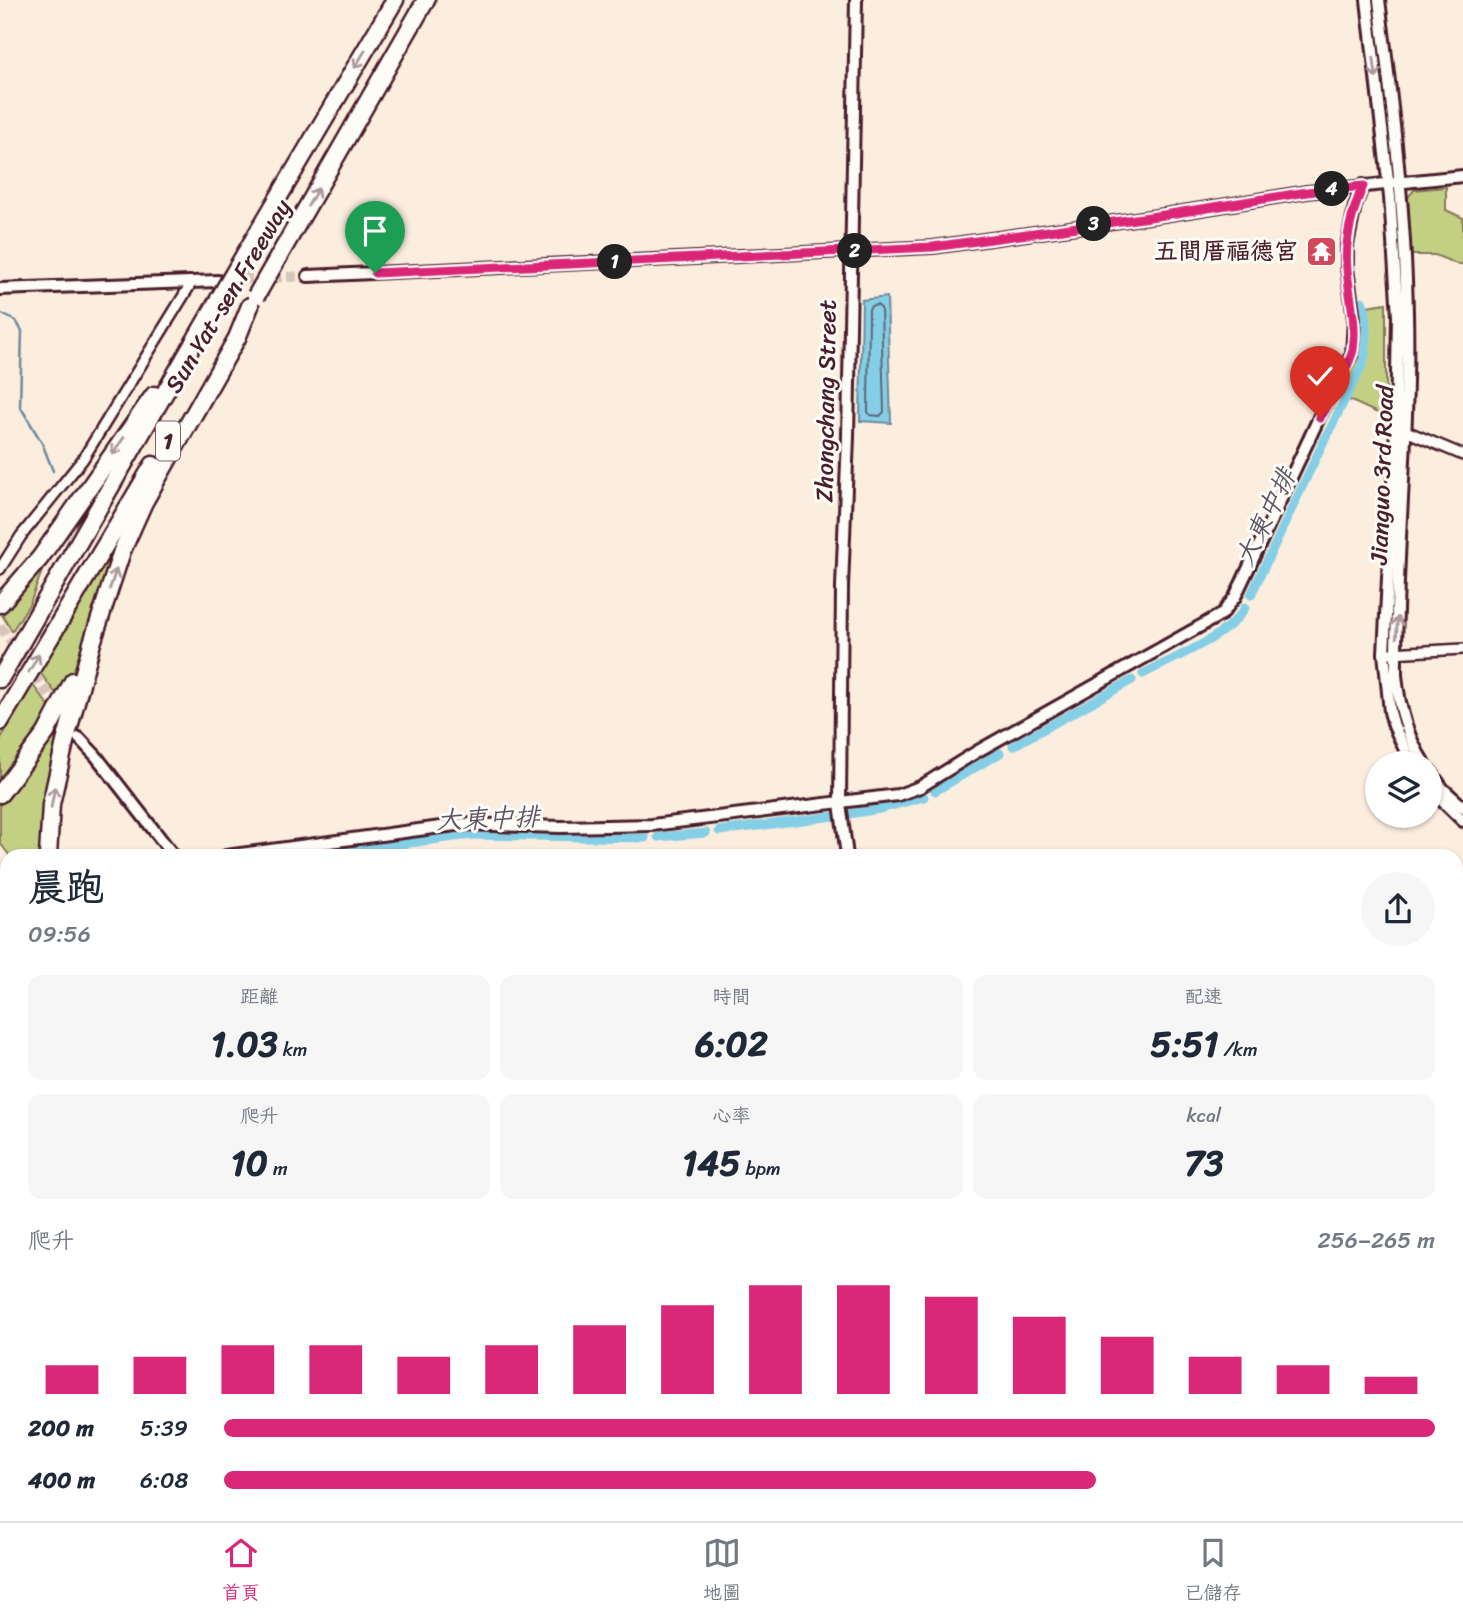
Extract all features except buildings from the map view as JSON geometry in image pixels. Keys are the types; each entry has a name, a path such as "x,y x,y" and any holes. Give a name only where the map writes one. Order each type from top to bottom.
{"highway":[{"name":"Sun Yat-sen Freeway","path":"0,679 217,296 245,254 395,0"},
{"name":"Sun Yat-sen Freeway","path":"0,722 253,301 426,0"},
{"path":"0,604 40,558 217,296"},
{"path":"0,794 46,733 72,685 122,551 144,502 237,338 253,301"},
{"path":"48,849 51,804 65,742 104,604"}],"street":[{"name":"Zhongchang Street","path":"846,849 840,803 842,587 848,438 856,0"},
{"path":"1367,0 1394,183"},
{"path":"1378,0 1394,183"},
{"path":"308,276 933,247 1307,192 1463,177"},
{"name":"Jianguo 3rd Road","path":"1394,183 1408,313 1390,653 1390,712 1405,751"},
{"path":"278,849 463,824 561,827 652,825 898,795 920,787 978,751 1222,614 1229,606 1352,354 1354,319 1347,268 1347,245 1354,206 1363,186"},
{"path":"0,289 192,282 217,296"},
{"path":"0,569 22,536 83,459 192,282"},
{"path":"1401,429 1463,455"},
{"path":"1390,653 1463,649"},
{"name":"Jianguo 3rd Road","path":"1390,653 1402,714 1417,751"},
{"path":"79,738 169,849"},
{"path":"1442,788 1463,807"},
{"path":"1442,801 1463,821"}],"green space":[{"path":"1446,187 1446,210 1463,218 1463,264 1435,255 1411,255 1408,197 1414,190"},
{"path":"1386,303 1386,417 1338,395 1358,352 1360,307"},
{"path":"143,493 71,677 59,698 39,671"},
{"path":"44,566 30,603 12,631 1,613"},
{"path":"32,684 52,710 40,733 0,783 0,740"},
{"path":"59,722 62,725 42,849 5,849 0,843 0,803 49,740"}],"water":[{"path":"887,297 891,423 860,421 862,300"}],"waterway":[{"name":"大東中排","path":"1251,595 1362,366 1366,350 1366,312 1362,301"},
{"path":"0,313 16,321 22,331 20,406 42,443 53,471"},
{"name":"大東中排","path":"1143,674 1214,637 1228,627 1245,607"},
{"name":"大東中排","path":"1013,746 1132,680"},
{"name":"大東中排","path":"935,791 1000,753"},
{"name":"大東中排","path":"849,814 924,797"},
{"name":"大東中排","path":"719,831 834,816"},
{"name":"大東中排","path":"658,837 706,833"},
{"name":"大東中排","path":"363,849 470,835 645,838"}],"tunnel":[{"path":"227,280 308,276"},
{"path":"0,626 61,713"}],"place":[{"name":"五間厝福德宮","path":"1321,251"}],"route":[{"path":"375,273 933,247 1363,186 1354,206 1347,245 1347,268 1354,319 1352,354 1320,418"}]}
